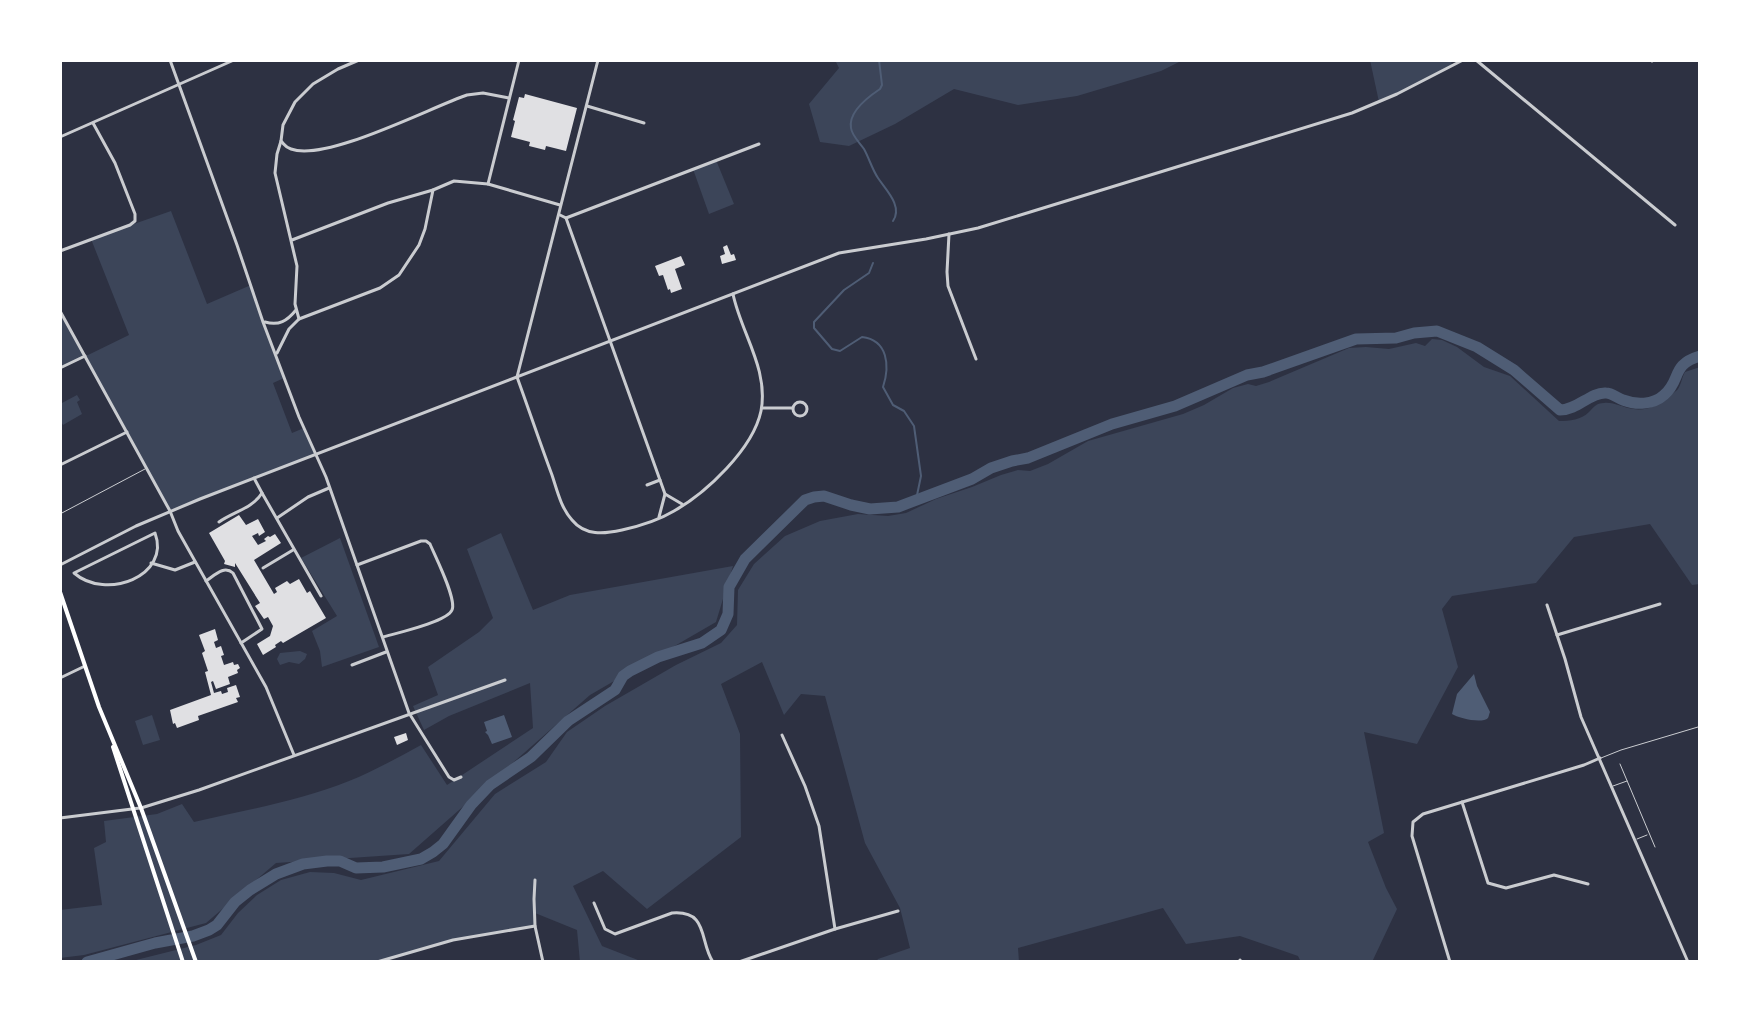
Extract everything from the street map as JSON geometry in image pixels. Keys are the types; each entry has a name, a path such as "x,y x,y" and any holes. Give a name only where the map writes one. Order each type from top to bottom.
{"main road":[{"path":"60,592 110,734 183,962"},
{"path":"110,734 141,808 196,962"}],"street":[{"path":"170,60 263,322 329,488 409,713 449,777 457,780 461,777"},
{"path":"60,137 234,60"},
{"path":"299,319 296,310 297,266 275,173 281,133 285,119 303,93 325,76 359,60"},
{"path":"488,184 519,60"},
{"path":"598,60 517,377 563,506 578,526 592,533 604,534 628,529 673,512 704,489 752,436 762,408 763,394 760,372 733,294"},
{"path":"60,565 170,511 839,253 949,234 1005,220 1352,113 1463,60"},
{"path":"1476,60 1675,225"},
{"path":"281,141 290,149 324,149 350,142 467,95 483,93 509,98"},
{"path":"587,106 644,123"},
{"path":"60,251 135,221 120,173 93,123"},
{"path":"566,218 759,144"},
{"path":"292,240 454,181 488,184 560,205"},
{"path":"276,355 289,329 299,319 380,288 399,275 419,245 433,190"},
{"path":"558,214 566,218 665,494 659,517"},
{"path":"949,234 948,286 976,359"},
{"path":"263,322 281,323 296,310"},
{"path":"60,311 266,687 294,755"},
{"path":"60,368 86,356"},
{"path":"762,408 792,408"},
{"path":"60,465 127,432"},
{"path":"254,478 321,596"},
{"path":"647,485 660,480"},
{"path":"276,519 308,497 329,488"},
{"path":"219,522 256,503 262,493"},
{"path":"665,494 684,504"},
{"path":"155,533 157,549 151,563 129,581 109,586 88,582 74,573 155,533"},
{"path":"357,565 426,541 430,544 453,603 453,609 445,617 383,637"},
{"path":"263,568 293,550"},
{"path":"151,563 175,570 195,562"},
{"path":"206,581 224,570 233,573 262,625 261,632 241,643"},
{"path":"1557,635 1660,604"},
{"path":"1547,605 1578,707 1688,962"},
{"path":"352,665 388,651"},
{"path":"60,678 86,666"},
{"path":"60,818 141,808 505,680"},
{"path":"782,735 819,826 835,929"},
{"path":"1450,962 1412,836 1416,818 1600,758"},
{"path":"1462,802 1488,883 1506,888 1554,875 1588,884"},
{"path":"535,880 535,926 543,962"},
{"path":"594,903 605,929 615,934 672,913 690,915 703,929 713,962"},
{"path":"739,962 898,911"},
{"path":"380,962 453,940 535,926"}],"lane":[{"path":"60,514 147,468"},
{"path":"1600,758 1698,727"},
{"path":"1620,764 1655,847"},
{"path":"1611,787 1627,780"},
{"path":"1635,840 1649,834"}],"shaded area":[{"path":"835,60 1183,60 1161,71 1077,96 1018,105 954,89 895,124 849,146 820,142 809,104 839,68"},
{"path":"1370,60 1451,60 1452,66 1379,102"},
{"path":"716,160 734,204 709,214 693,169"},
{"path":"171,211 207,304 251,285 284,378 273,383 292,433 304,428 316,455 170,511 86,357 60,368 60,310 86,356 129,335 91,239"},
{"path":"1432,339 1457,347 1484,367 1510,376 1559,421 1586,415 1601,403 1639,409 1655,406 1677,390 1685,372 1700,367 1700,584 1692,585 1650,524 1574,537 1536,583 1452,596 1442,609 1458,667 1417,744 1364,732 1384,833 1368,842 1397,909 1372,962 1301,962 1298,956 1240,936 1186,944 1163,908 1018,948 1019,962 876,962 910,948 900,908 865,843 825,696 801,694 784,715 762,662 721,684 740,734 741,837 647,909 603,871 573,886 602,946 643,962 580,962 577,930 535,913 535,926 453,940 377,962 128,962 196,945 221,935 257,895 281,880 310,872 334,873 361,880 439,861 495,794 546,762 567,732 605,706 721,643 737,625 738,590 754,564 785,536 820,521 858,514 888,516 906,513 1001,475 1018,470 1030,471 1048,464 1088,441 1183,414 1233,388 1269,382 1349,348 1389,349 1416,343 1425,346"},
{"path":"77,395 82,414 63,425 60,404"},
{"path":"501,533 533,610 570,595 733,566 716,622 590,695 409,854 276,863 206,923 84,955 60,958 60,910 102,905 94,848 106,842 104,821 157,814 182,804 194,822 272,804 349,781 421,745 447,785 533,728 530,683 449,716 424,730 413,706 438,695 428,667 479,632 493,618 467,549"},
{"path":"340,538 379,647 322,667 312,631 337,616 301,558"},
{"path":"300,651 307,654 299,664 289,662 280,665 277,659 280,653"},
{"path":"1474,674 1490,712 1485,720 1470,720 1452,714 1457,694"},
{"path":"152,715 160,740 143,745 135,721"},
{"path":"504,715 512,737 492,744 485,732 484,722"}],"building":[{"path":"525,94 577,108 566,151 529,146 530,142 511,137 519,97 524,98"},
{"path":"727,245 736,260 722,264 720,256 725,254 723,247"},
{"path":"681,256 685,265 675,269 682,289 671,293 655,266"},
{"path":"239,515 246,525 258,519 265,532 252,536 258,545 275,534 281,543 254,560 274,594 277,592 275,588 299,579 326,618 283,643 281,641 263,655 257,644 270,636 273,626 255,606 260,603 235,563 235,567 224,564 209,533"},
{"path":"215,629 218,640 214,642 216,648 221,646 224,665 233,662 240,668 238,673 228,677 230,684 216,689 211,682 214,693 228,692 227,688 236,685 240,697 236,698 238,702 198,716 199,720 177,728 170,710 211,695 202,653 205,651 199,635"},
{"path":"406,733 408,740 397,745 394,737"}],"waterway":[{"path":"879,60 882,85 856,111 851,128 895,204 893,221"},
{"path":"873,263 869,273 844,290 814,322 814,328 832,349 840,351 862,337 871,339 882,349 886,363 883,387 893,405 904,411 914,426 921,476 916,500"},
{"path":"87,962 209,930 250,890 276,874 303,864 340,861 356,868 383,867 421,859 433,852 443,844 490,785 531,757 568,721 615,690 623,676 658,657 702,643 721,630 728,614 729,587 745,559 805,500 824,496 870,509 898,507 972,479 991,468 1028,458 1112,424 1175,406 1247,375 1356,339 1396,338 1437,331 1477,347 1514,370 1560,410 1600,393 1633,403 1655,401 1673,384 1680,368 1700,356"}]}
